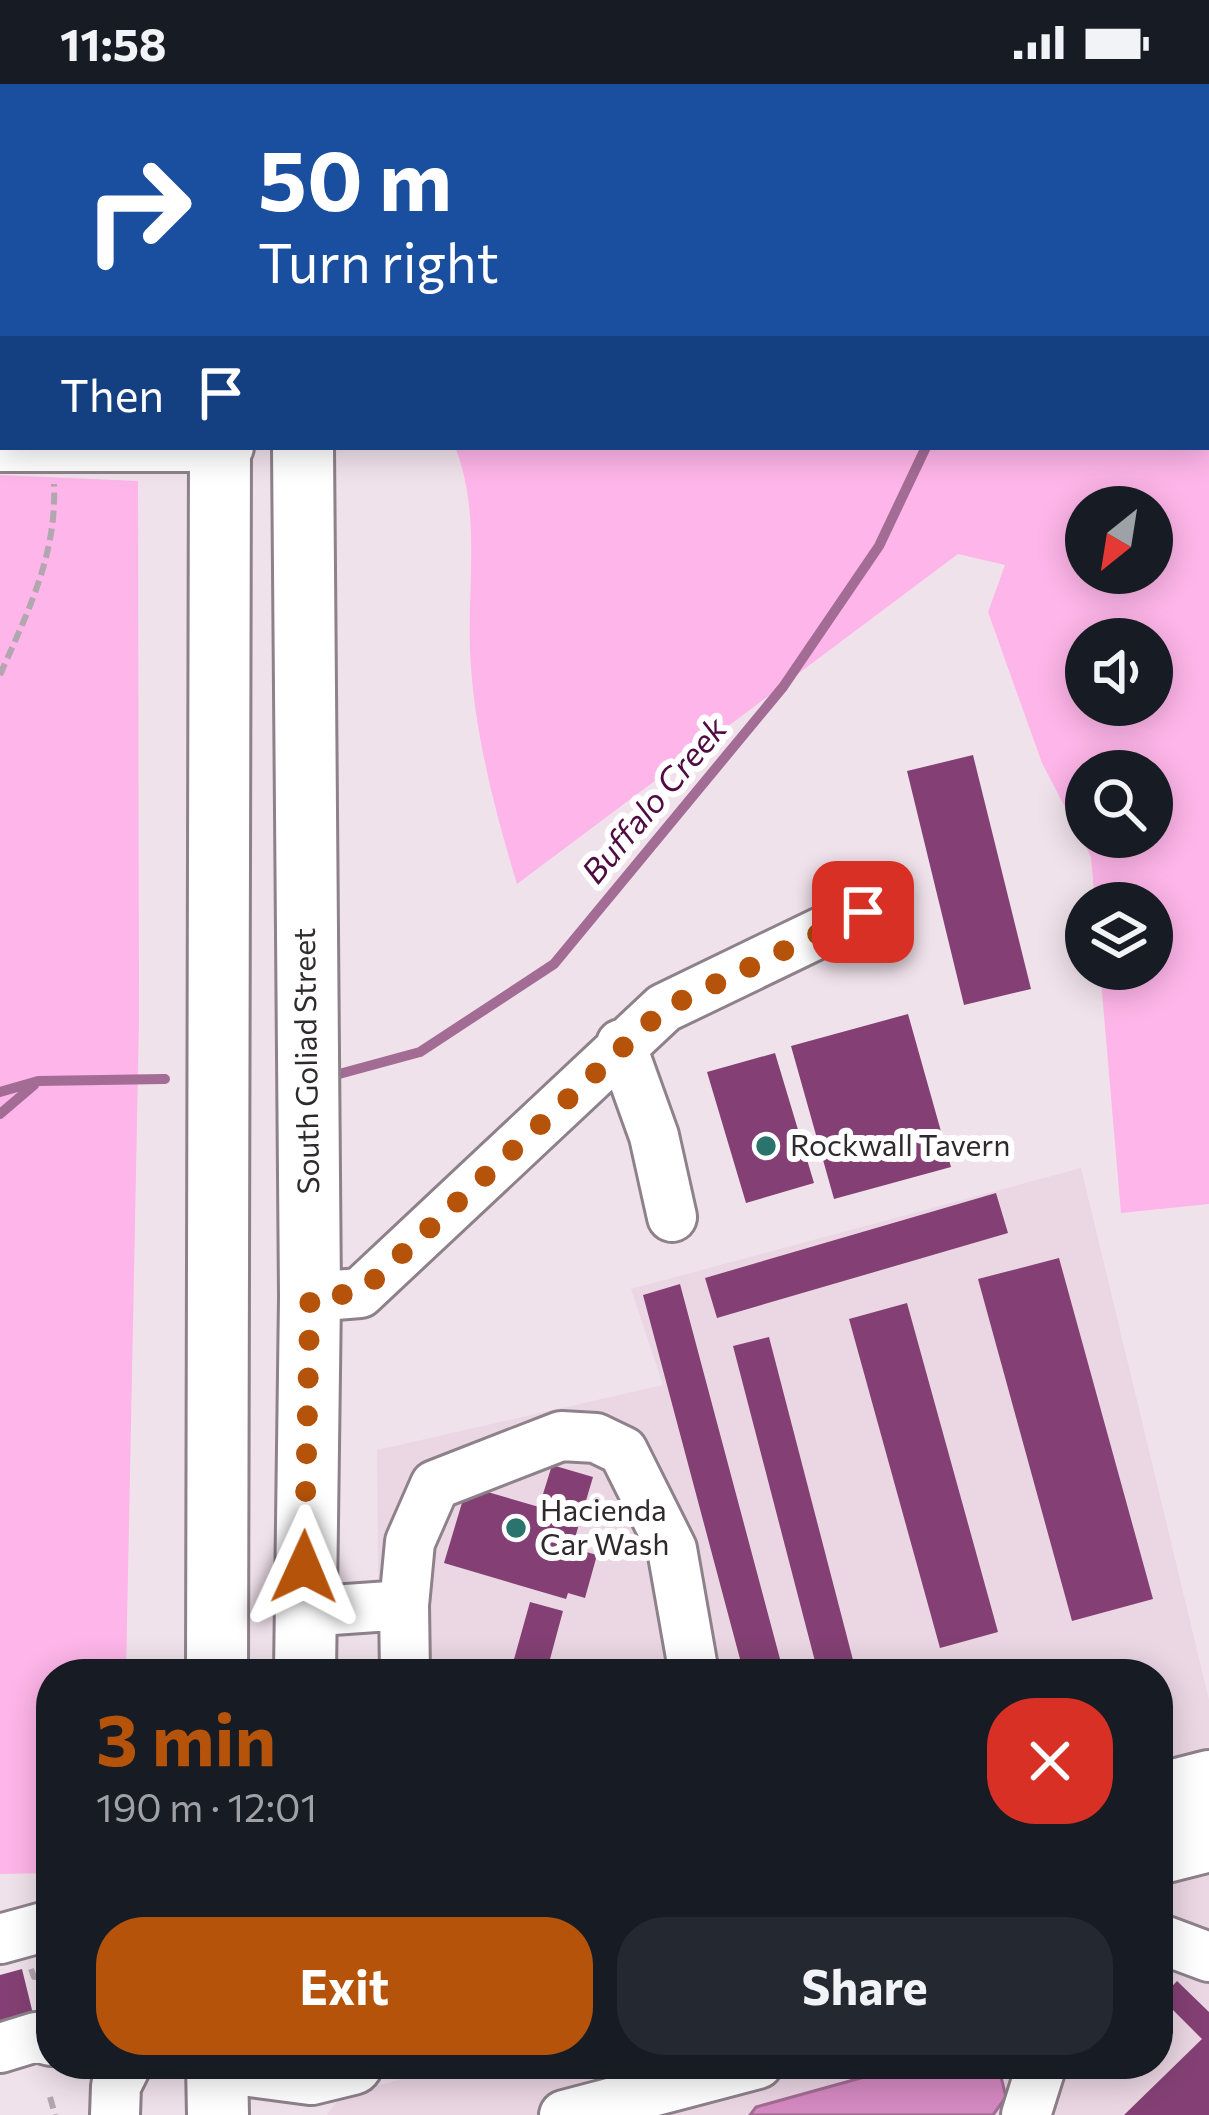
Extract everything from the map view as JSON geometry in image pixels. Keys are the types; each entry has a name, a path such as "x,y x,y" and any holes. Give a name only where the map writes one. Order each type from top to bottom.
{"main road":[{"path":"217,1659 223,450"},
{"name":"South Goliad Street","path":"303,450 310,1297 304,1659"},
{"path":"1173,1790 1209,1780"},
{"path":"1173,1849 1209,1841"},
{"path":"217,2079 218,2115"}],"street":[{"path":"310,1297 360,1293 621,1044 664,1009 716,979 863,912"},
{"path":"621,1044 654,1136 672,1217"},
{"path":"405,1659 410,1542 436,1485 561,1436 596,1438 623,1451 672,1550 691,1659"},
{"path":"304,1612 404,1605"},
{"path":"0,1939 36,1929"},
{"path":"1173,1944 1209,1958"},
{"path":"0,2048 36,2037"},
{"path":"0,2068 36,2074"},
{"path":"115,2115 120,2079"},
{"path":"564,2115 701,2079"},
{"path":"1027,2115 1038,2079"}],"path":[{"path":"0,675 42,579 56,526 54,470"},
{"path":"51,2079 56,2115"}],"shaded area":[{"path":"456,450 1209,450 1209,1204 1121,1213 1102,990 1173,990 1173,882 1093,882 1091,858 1173,858 1173,750 1065,750 1065,807 1042,763 988,612 1005,565 958,554 517,884 477,722 471,667 468,501"},
{"path":"0,475 138,481 139,1022 126,1659 36,1659 36,1873 0,1874"},
{"path":"1081,1168 1209,1700 1209,1764 1173,1773 1173,1659 379,1659 377,1450 663,1385 631,1289"},
{"path":"1209,1866 1209,2115 327,2115 338,2100 401,2079 1173,2079 1173,1875"},
{"path":"857,2079 1002,2079 1006,2097 993,2115 750,2115 756,2107"}],"building":[{"path":"973,755 1031,989 964,1005 907,771"},
{"path":"908,1014 951,1167 834,1199 791,1046"},
{"name":"Rockwall Tavern","path":"775,1053 814,1183 746,1203 707,1072"},
{"path":"996,1193 1008,1233 717,1318 705,1278"},
{"path":"1059,1258 1153,1599 1072,1621 978,1279"},
{"path":"680,1284 780,1659 740,1659 643,1295"},
{"path":"907,1303 998,1632 940,1648 849,1319"},
{"path":"769,1337 853,1659 814,1659 733,1346"},
{"name":"Hacienda Car Wash","path":"552,1465 593,1477 572,1548 597,1555 585,1598 568,1593 566,1599 444,1563 467,1486 539,1507"},
{"path":"530,1602 563,1611 550,1659 514,1659"},
{"path":"22,1969 34,2018 0,2027 0,1975"},
{"path":"1177,1981 1209,2012 1209,2115 1124,2115 1161,2079 1173,2079 1173,2067 1202,2039 1173,2010"}],"waterway":[{"name":"Buffalo Creek","path":"328,1077 420,1052 554,964 783,687 879,546 925,450"},
{"name":"Buffalo Creek","path":"0,1092 38,1081 165,1079"},
{"path":"0,1114 34,1085"}],"place":[{"name":"Rockwall Tavern","path":"766,1146"},
{"name":"Hacienda Car Wash","path":"516,1528"}],"route":[{"path":"304,1567 310,1297 360,1293 621,1044 664,1009 716,979 863,912"}]}
